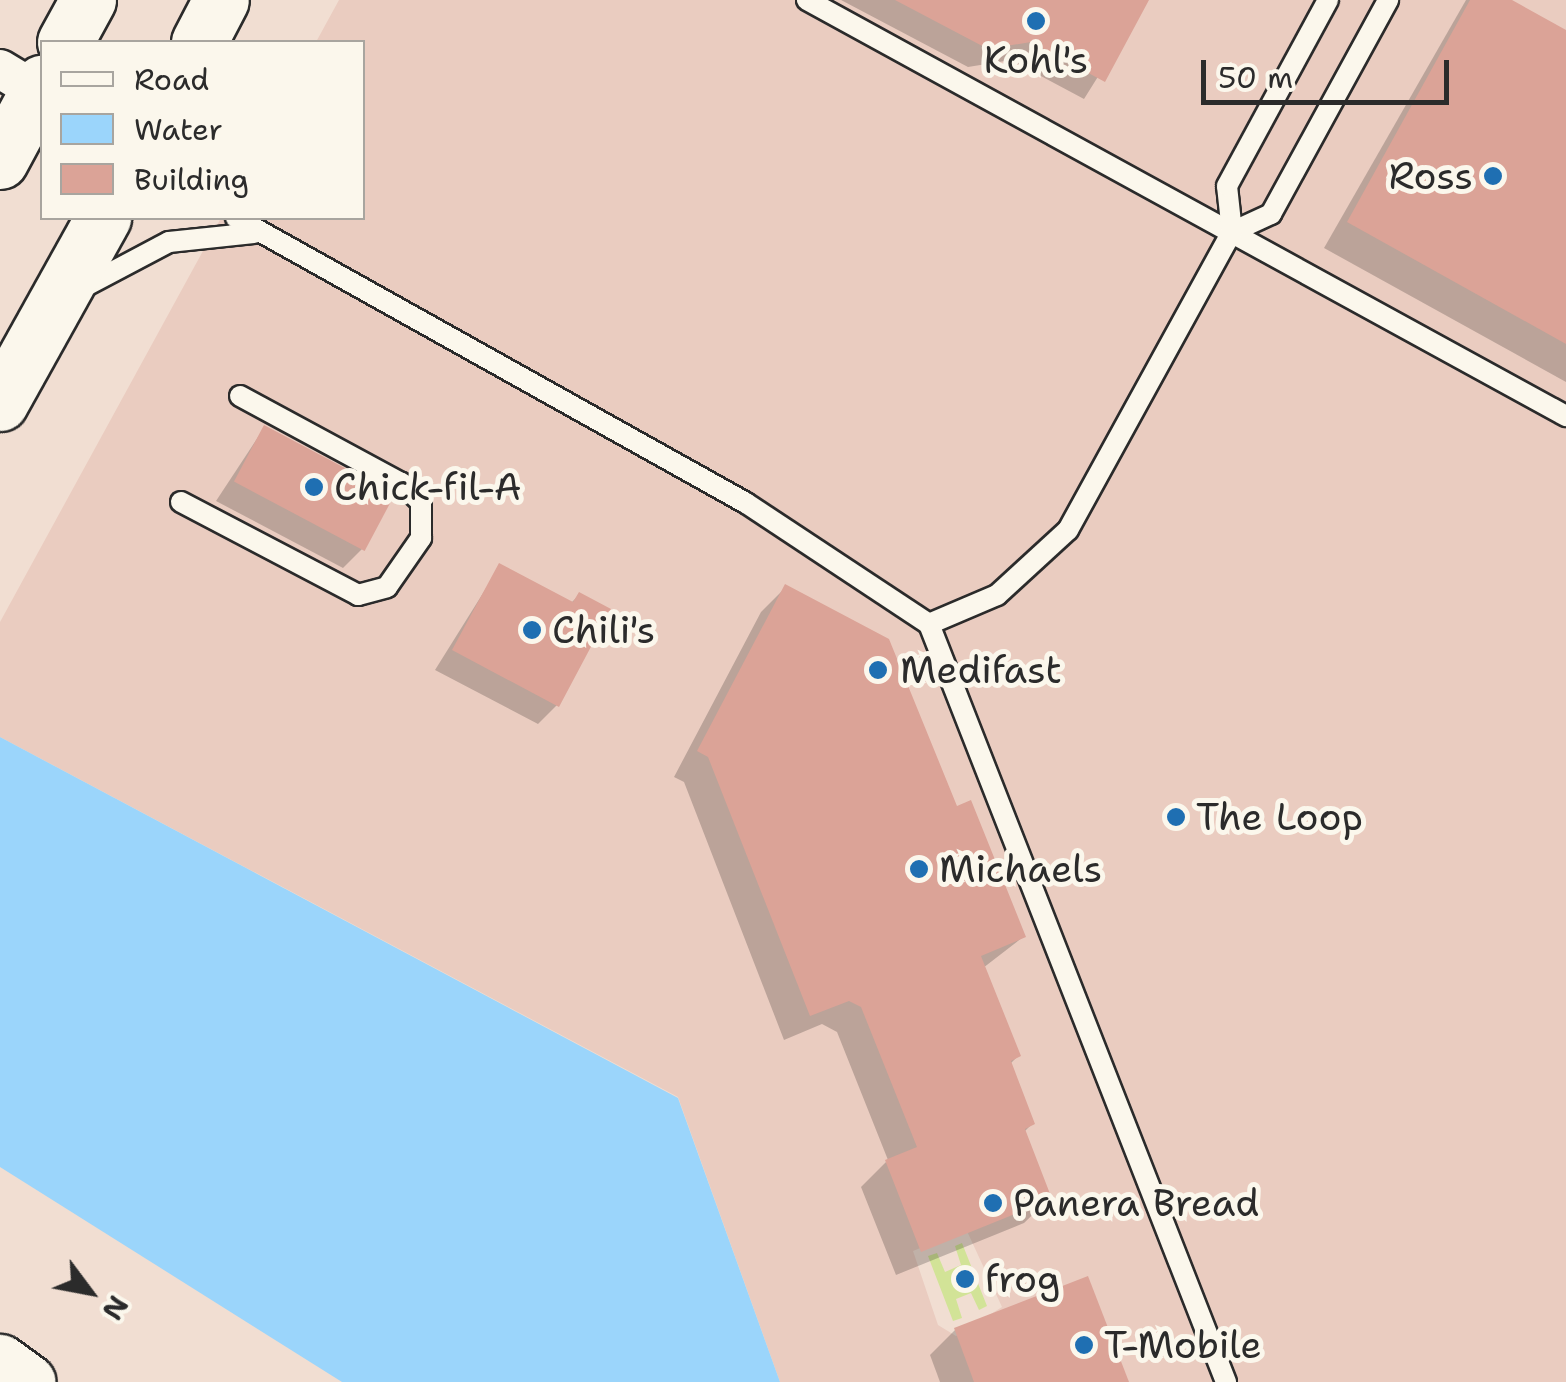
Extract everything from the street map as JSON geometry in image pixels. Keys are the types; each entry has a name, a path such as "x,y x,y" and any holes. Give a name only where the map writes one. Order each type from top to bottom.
{"main road":[{"path":"66,40 88,0"},
{"path":"199,40 222,0"},
{"path":"0,161 27,81"},
{"path":"0,403 101,220"},
{"path":"0,1362 28,1382"}],"lane":[{"path":"806,0 1566,416"},
{"path":"929,624 997,595 1068,530 1232,232 1227,186 1328,0"},
{"path":"1232,232 1271,214 1388,0"},
{"path":"238,220 254,234 664,455 874,580 929,624 1226,1382"},
{"path":"52,309 170,242 254,234"},
{"path":"181,502 358,595 387,588 421,538 421,502 401,483 240,396"}],"shaded area":[{"path":"339,0 1566,0 1566,1382 780,1382 678,1097 0,737 0,622 220,220 365,220 365,40 317,40","holes":["966,1229 1002,1307 956,1336 938,1325 913,1251"]}],"green space":[{"path":"962,1243 987,1306 979,1310 971,1293 956,1299 962,1318 953,1321 928,1256 937,1253 945,1272 961,1265 955,1246"}],"water":[{"path":"0,737 678,1098 780,1382 342,1382 0,1167"}],"building":[{"name":"Kohl's","path":"895,0 1149,0 1105,82 1031,42 988,49"},
{"path":"1470,0 1512,0 1566,30 1566,344 1347,222"},
{"name":"Chick-fil-A","path":"264,425 395,494 365,551 234,482"},
{"name":"Chili's","path":"499,563 573,602 579,592 611,609 559,707 452,650"},
{"path":"785,584 889,639 957,806 971,800 1026,937 981,956 1021,1056 1011,1061 1035,1124 1025,1129 1052,1199 921,1252 885,1160 917,1147 861,1007 849,1001 810,1016 708,757 697,751"},
{"path":"1088,1276 1129,1382 974,1382 954,1328"}],"place":[{"name":"Kohl's","path":"1036,21"},
{"name":"Ross","path":"1493,176"},
{"name":"Chick-fil-A","path":"314,487"},
{"name":"Chili's","path":"532,630"},
{"name":"Medifast","path":"878,670"},
{"name":"The Loop","path":"1176,817"},
{"name":"Michaels","path":"919,869"},
{"name":"Panera Bread","path":"993,1203"},
{"name":"frog","path":"965,1279"},
{"name":"T-Mobile","path":"1084,1345"}]}
